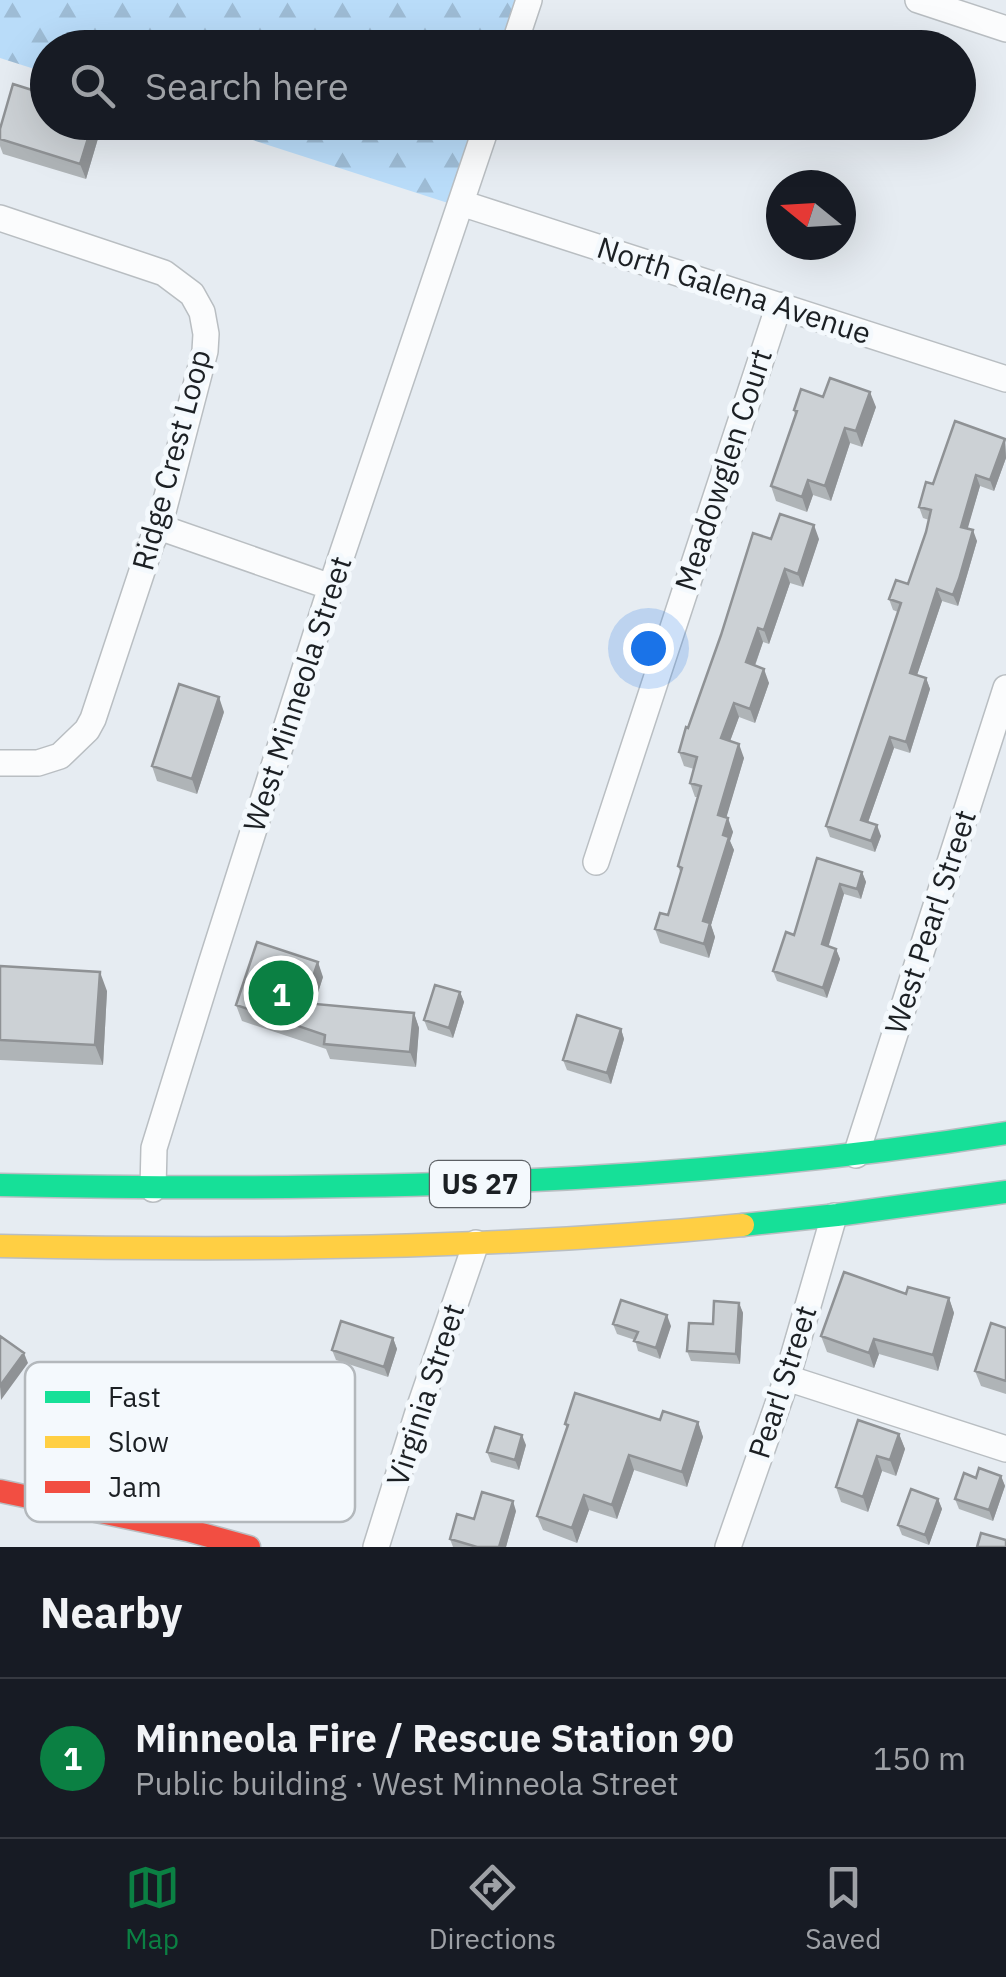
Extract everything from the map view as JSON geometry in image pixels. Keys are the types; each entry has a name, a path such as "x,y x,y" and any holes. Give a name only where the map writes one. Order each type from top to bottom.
{"main road":[{"name":"US 27","path":"0,1185 153,1189 490,1183 856,1155 1006,1133"},
{"path":"897,1172 957,1140"},
{"path":"831,1176 856,1155"},
{"path":"834,1216 869,1188"},
{"name":"US 27","path":"0,1246 126,1249 476,1244 734,1226 1006,1192"},
{"path":"734,1226 788,1201"},
{"path":"0,1491 25,1496"},
{"path":"149,1522 249,1547"}],"street":[{"path":"519,30 529,0"},
{"path":"918,0 1006,28"},
{"name":"West Minneola Street","path":"153,1189 154,1148 331,587 482,140"},
{"name":"North Galena Avenue","path":"461,204 1006,379"},
{"name":"Ridge Crest Loop","path":"0,218 164,273 192,294 202,312 206,334 206,351 159,527 93,719 60,756 38,763 0,763"},
{"name":"Meadowglen Court","path":"596,862 778,305"},
{"path":"159,527 331,587"},
{"name":"West Pearl Street","path":"856,1155 1006,688"},
{"name":"Pearl Street","path":"728,1547 787,1378 834,1216"},
{"name":"Virginia Street","path":"376,1547 476,1244"},
{"path":"787,1378 1006,1449"}],"green space":[{"path":"0,0 515,0 505,30 30,30 30,68 0,58"},
{"path":"253,140 468,140 448,203"}],"building":[{"path":"13,84 30,89 30,140 87,140 80,164 0,139"},
{"path":"830,378 870,392 856,431 845,428 825,486 808,480 802,497 771,486 801,389 823,397"},
{"path":"955,421 1005,439 990,480 976,475 961,527 973,530 953,595 937,589 910,673 926,678 906,742 890,737 861,820 877,825 871,841 826,826 901,603 889,599 896,580 908,584 926,532 931,510 919,507 926,482 933,484"},
{"path":"780,514 814,525 798,574 785,569 764,630 758,628 746,662 764,669 750,709 734,703 721,738 739,744 718,815 728,818 723,835 729,837 703,921 710,923 704,944 655,929 660,913 668,915 701,786 690,783 697,757 679,752 753,533 771,539"},
{"path":"179,684 219,697 192,779 152,766"},
{"path":"817,858 862,872 857,889 840,884 822,944 836,949 823,988 773,971 786,932 794,935"},
{"path":"257,942 318,962 304,1003 414,1013 410,1052 324,1044 325,1035 236,1005"},
{"path":"0,966 100,972 95,1045 0,1040"},
{"path":"435,985 460,992 449,1028 424,1020"},
{"path":"577,1015 621,1029 607,1073 563,1060"},
{"path":"844,1272 906,1294 908,1287 949,1298 933,1355 874,1339 869,1353 821,1336"},
{"path":"621,1300 667,1315 656,1348 634,1341 638,1332 613,1324"},
{"path":"714,1301 739,1303 736,1354 687,1351 689,1323 713,1324"},
{"path":"341,1321 393,1338 384,1367 332,1350"},
{"path":"991,1323 1006,1328 1006,1381 975,1371"},
{"path":"0,1336 24,1353 0,1386"},
{"path":"575,1393 660,1420 663,1411 698,1422 682,1472 629,1455 612,1505 584,1495 572,1528 537,1516"},
{"path":"858,1420 899,1434 890,1460 877,1456 863,1497 836,1487"},
{"path":"495,1427 522,1435 515,1460 487,1452"},
{"path":"979,1468 1001,1476 989,1510 955,1499 964,1473 976,1478"},
{"path":"911,1489 938,1499 925,1535 898,1525"},
{"path":"482,1492 513,1501 499,1547 477,1547 450,1539 457,1514 474,1519"},
{"path":"981,1533 1006,1540 1006,1547 977,1547"}],"traffic: fast":[{"path":"0,1185 252,1187 504,1182 756,1164 1006,1133"},
{"path":"743,1225 1006,1192"}],"traffic: slow":[{"path":"0,1246 464,1244 743,1225"}],"traffic: jam":[{"path":"0,1491 25,1496"},
{"path":"149,1522 249,1547"}],"place":[{"name":"Minneola Fire / Rescue Station 90","path":"281,993"}]}
